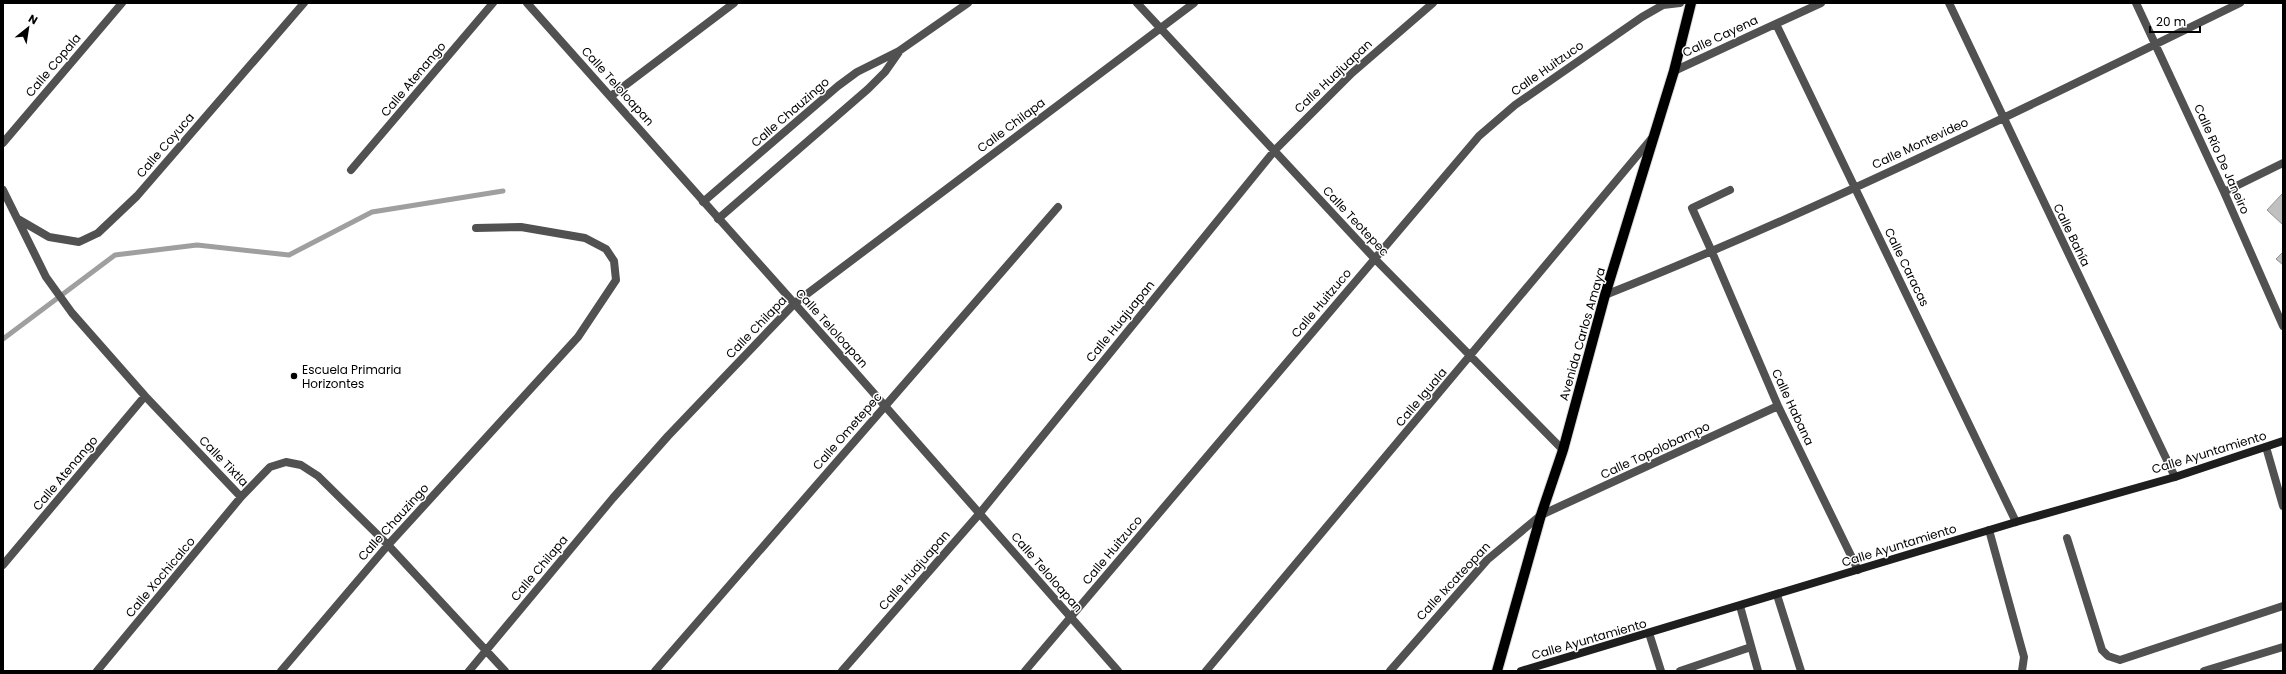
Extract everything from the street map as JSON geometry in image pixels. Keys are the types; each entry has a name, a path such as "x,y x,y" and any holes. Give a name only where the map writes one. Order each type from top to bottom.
{"main road":[{"name":"Avenida Carlos Amaya","path":"1497,671 1541,515 1564,450 1605,295 1674,71 1691,3"},
{"name":"Calle Ayuntamiento","path":"1522,671 1778,595 1989,530 2175,476 2283,441"}],"street":[{"name":"Calle Copala","path":"3,143 122,3"},
{"name":"Calle Coyuca","path":"18,219 49,237 79,242 98,233 137,196 304,3"},
{"name":"Calle Atenango","path":"351,170 494,3"},
{"name":"Calle Teloloapan","path":"527,3 611,96 718,219 795,303 1118,671"},
{"path":"611,96 734,3"},
{"name":"Calle Chauzingo","path":"703,202 838,86 857,72 899,51 968,3"},
{"name":"Calle Teotepec","path":"1137,3 1374,258 1470,357 1564,450"},
{"name":"Calle Chilapa","path":"469,671 623,487 668,436 795,303 1194,3"},
{"name":"Calle Huajuapan","path":"842,671 980,513 1275,150 1352,73 1433,3"},
{"name":"Calle Huitzuco","path":"1025,671 1479,136 1515,105 1642,17 1663,5 1680,3"},
{"name":"Calle Cayena","path":"1674,71 1821,3"},
{"name":"Calle Bahía","path":"1949,3 2002,118 2175,476"},
{"name":"Calle Río De Janeiro","path":"2136,3 2224,192 2283,326"},
{"name":"Calle Montevideo","path":"1605,295 1712,252 2002,118 2240,3"},
{"name":"Calle Caracas","path":"1776,24 2016,522"},
{"name":"Calle Chauzingo","path":"718,219 868,89 885,72 899,51"},
{"name":"Calle Iguala","path":"1206,671 1654,137"},
{"path":"2224,192 2283,163"},
{"name":"Calle Tixtla","path":"3,190 46,277 61,299 145,396 241,497 270,467 286,462 301,465 318,476 388,545 505,671"},
{"name":"Calle Habana","path":"1730,190 1692,208 1778,406 1858,570"},
{"name":"Calle Ometepec","path":"655,671 1058,207"},
{"name":"Calle Chauzingo","path":"281,671 388,545 578,337 616,280 614,261 606,249 585,238 520,226 476,228"},
{"name":"Calle Atenango","path":"3,565 145,396"},
{"name":"Calle Topolobampo","path":"1541,515 1778,406"},
{"path":"2266,447 2283,506"},
{"name":"Calle Xochicalco","path":"97,671 241,497"},
{"name":"Calle Ixcateopan","path":"1390,671 1487,560 1541,515"},
{"path":"1989,530 2024,657 2022,671"},
{"path":"2067,538 2102,650 2114,659 2120,660 2283,606"},
{"path":"1778,595 1801,671"},
{"path":"1740,606 1758,671"},
{"path":"1649,633 1661,671"},
{"path":"1680,671 1751,647"},
{"path":"2204,671 2283,647"}],"building":[{"path":"2283,193 2283,225 2267,210"},
{"path":"2283,252 2283,265 2276,259"}],"waterway":[{"path":"3,339 115,255 197,245 289,255 372,212 503,191"}],"place":[{"name":"Escuela Primaria Horizontes","path":"294,376"}]}
